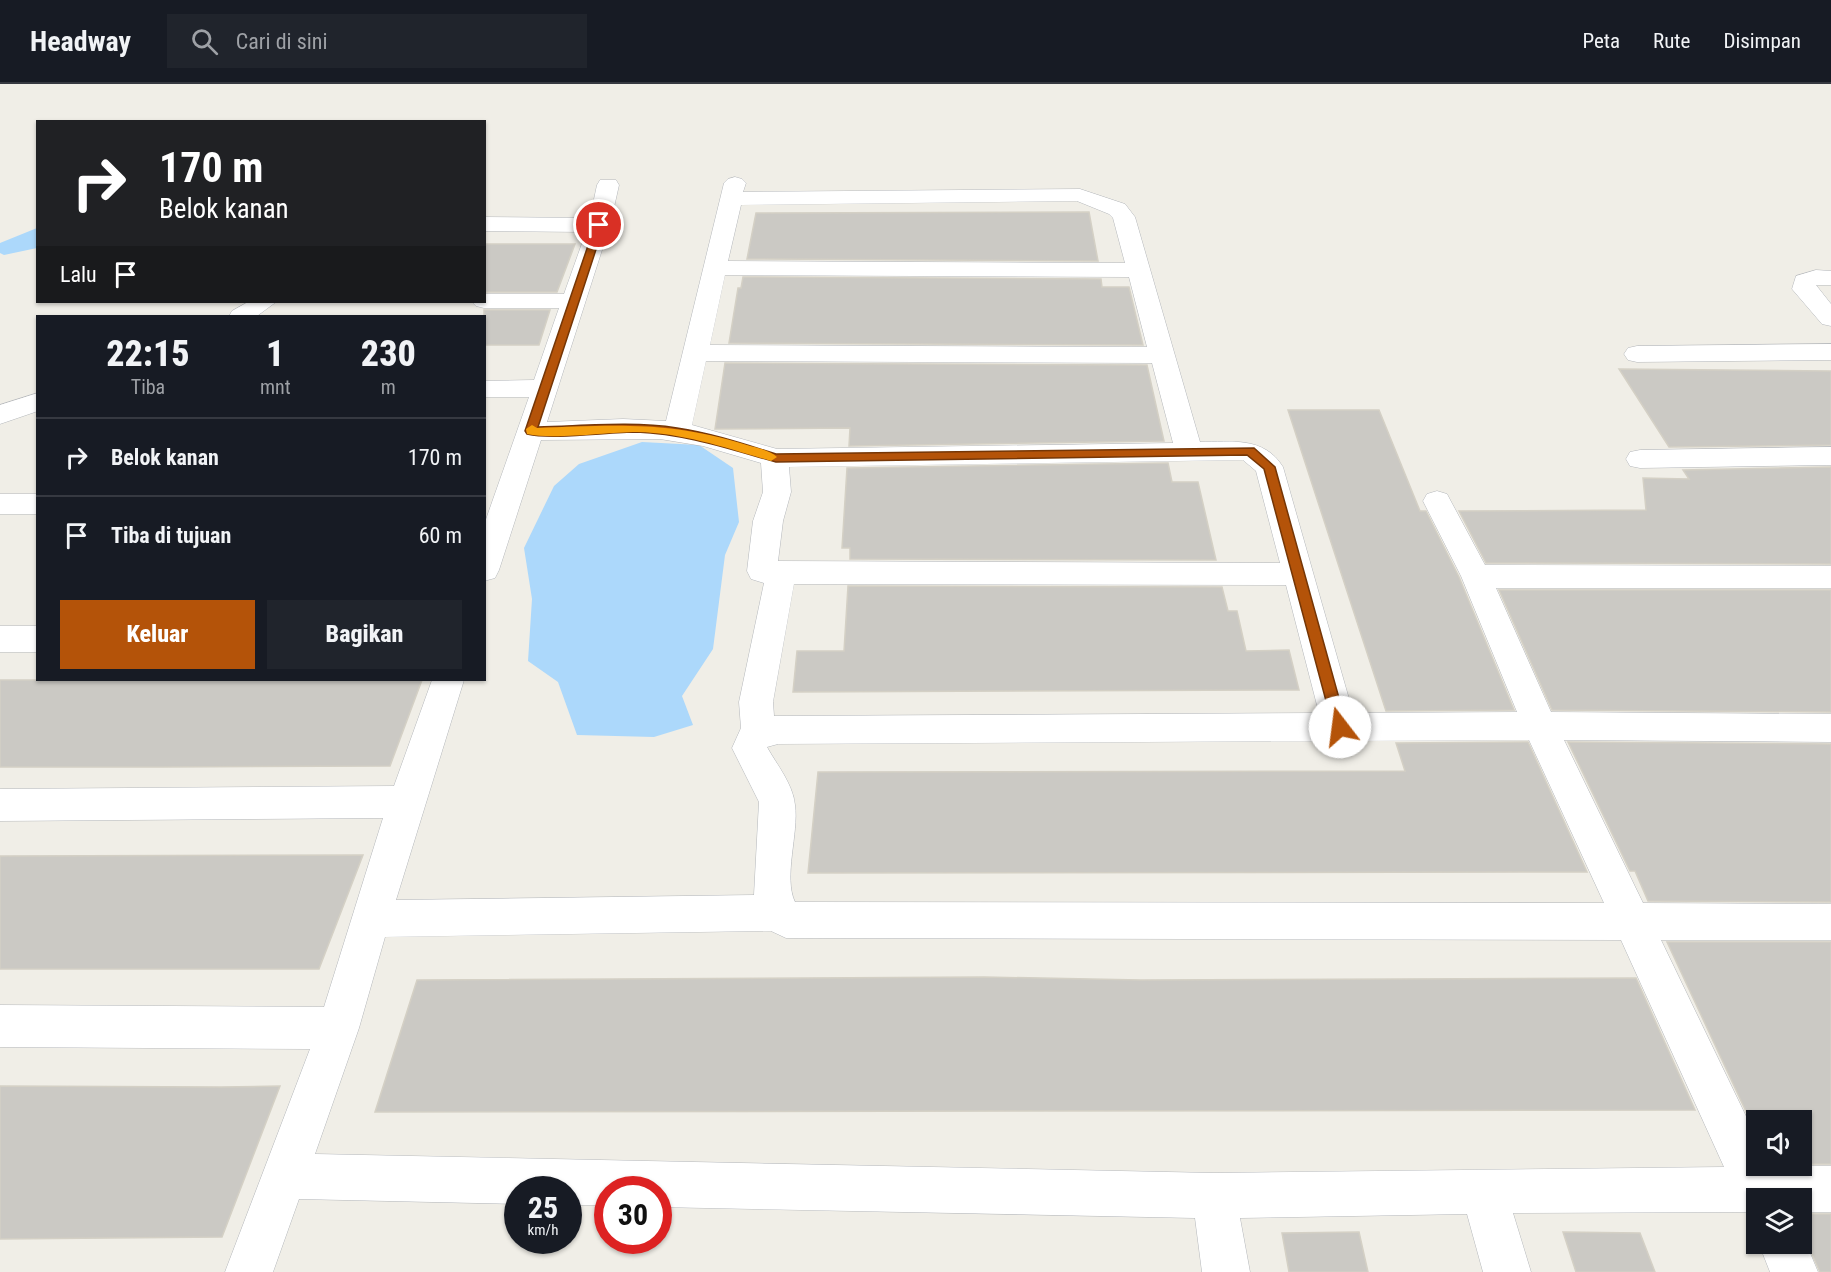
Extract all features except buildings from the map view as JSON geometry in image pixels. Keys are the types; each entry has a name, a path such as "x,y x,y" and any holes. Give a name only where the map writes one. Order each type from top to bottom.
{"street":[{"path":"486,559 496,503 531,431 599,225 608,185"},
{"path":"677,431 733,191 1080,195 1117,209 1124,218 1189,452"},
{"path":"486,224 599,225"},
{"path":"716,268 1139,270"},
{"path":"1831,278 1816,277 1804,281 1804,289 1831,319"},
{"path":"486,301 574,302"},
{"path":"243,315 262,303"},
{"path":"1637,354 1831,352"},
{"path":"696,353 1162,355"},
{"path":"486,389 545,388"},
{"path":"0,415 36,402"},
{"path":"531,431 637,429 677,431 717,440 776,458 1250,451 1269,467 1340,727"},
{"path":"1640,459 1831,456"},
{"path":"776,458 774,475 777,492 768,521 762,571 782,573 1298,574"},
{"path":"1437,501 1476,576 1540,726 1633,920 1757,1188"},
{"path":"0,504 36,504"},
{"path":"759,734 756,702 782,573"},
{"path":"1476,576 1831,577"},
{"path":"0,639 36,639"},
{"path":"249,1272 338,1028 406,802 448,681"},
{"path":"777,913 773,894 777,804 749,748 751,740 759,734 778,730 1540,726 1831,728"},
{"path":"0,805 406,802"},
{"path":"372,920 777,913 786,920 1831,922"},
{"path":"0,1026 338,1028"},
{"path":"285,1176 1214,1196 1483,1191 1746,1193"},
{"path":"1812,1190 1831,1189"},
{"path":"1483,1191 1507,1272"},
{"path":"1214,1196 1226,1272"},
{"path":"1786,1254 1794,1272"}],"water":[{"path":"36,228 36,248 4,255 0,253 0,243"},
{"path":"642,442 699,445 733,468 739,522 725,555 713,649 682,696 693,725 654,737 577,735 558,682 528,661 532,599 524,548 554,486 579,464"}],"slow traffic":[{"path":"532,429 531,431 637,429 677,431 717,440 771,457"}],"route":[{"path":"599,225 531,431 637,429 677,431 717,440 776,458 1250,451 1269,467 1340,727"}]}
